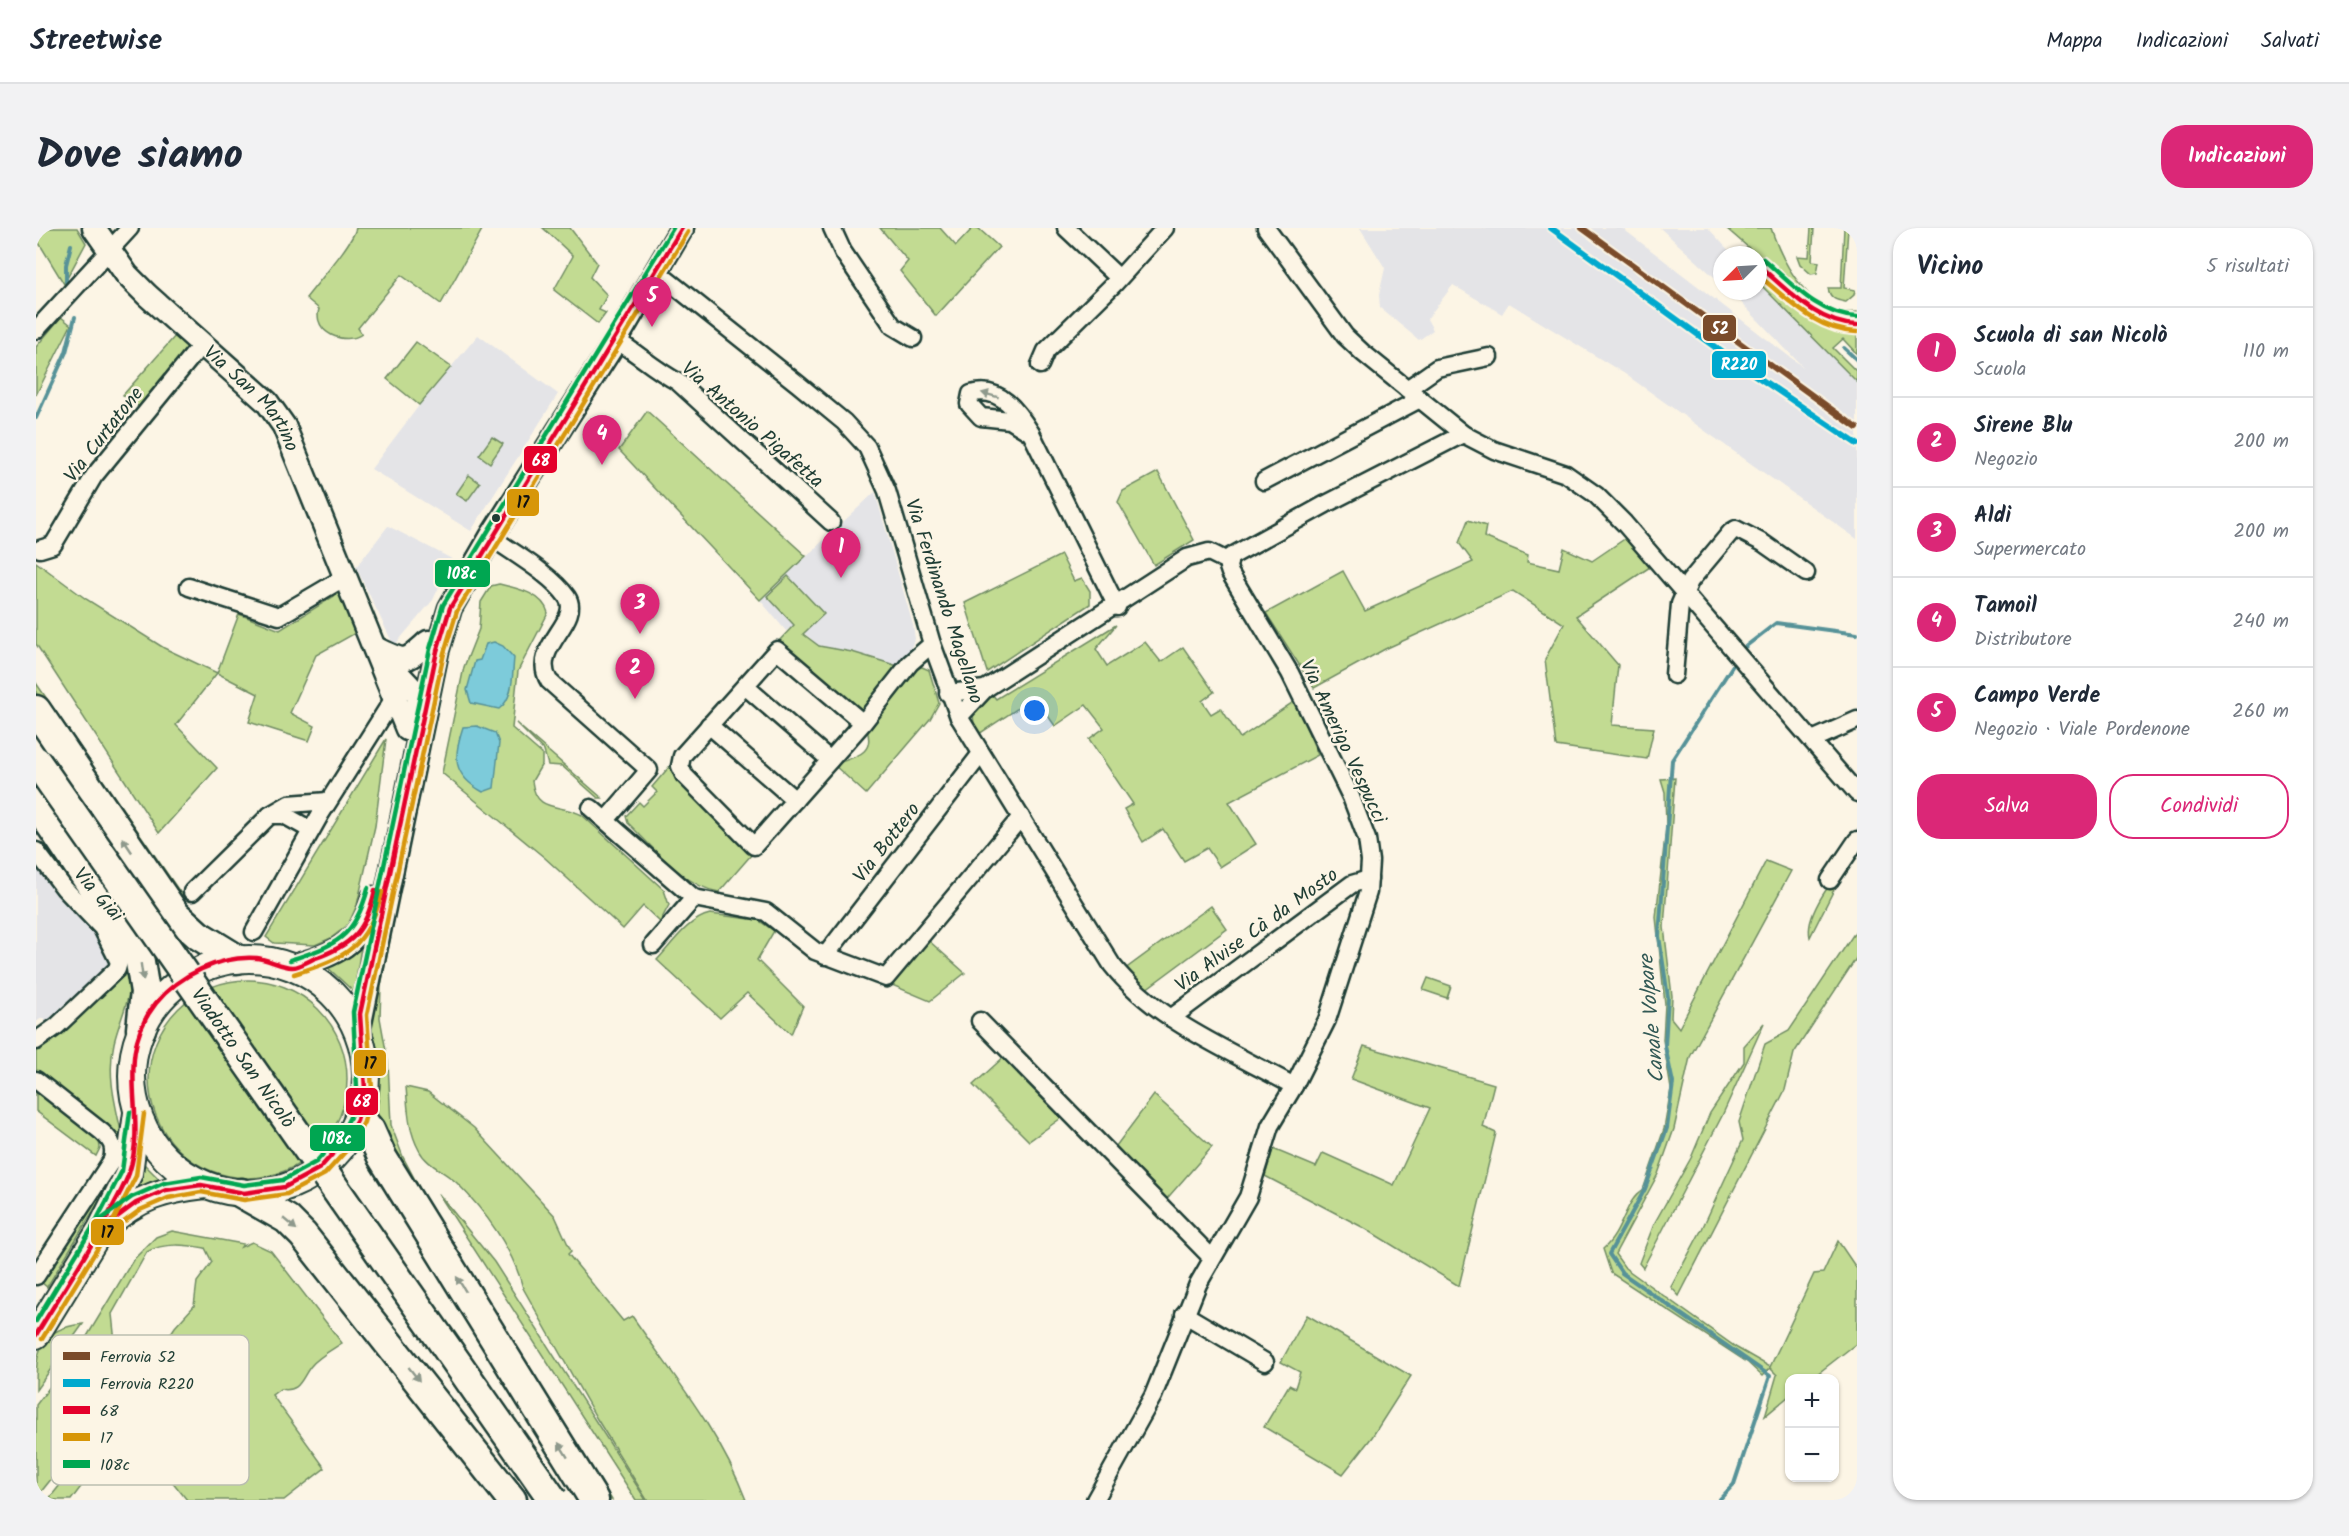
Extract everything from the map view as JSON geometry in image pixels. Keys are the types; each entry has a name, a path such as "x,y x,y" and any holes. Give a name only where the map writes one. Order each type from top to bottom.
{"highway":[{"path":"36,710 175,914 198,935 237,959"},
{"name":"Viadotto San Nicolò","path":"36,761 553,1500"},
{"path":"36,803 139,956 144,992 141,1029"},
{"path":"359,1117 370,1130 382,1157 594,1500"},
{"path":"241,1193 287,1219 303,1235 512,1500"}],"main road":[{"name":"Via San Martino","path":"94,228 110,252 147,295 267,402 284,426 377,650 400,688"},
{"path":"358,1034 437,651 450,608 490,537 616,339 682,228"},
{"path":"292,967 337,951 362,930 369,916 407,729 400,688 435,622 450,608"},
{"path":"377,650 401,660 420,649"},
{"path":"400,688 419,696 398,805 402,823"},
{"path":"237,959 263,959 292,967 310,975 332,993 350,1016 358,1034 366,1076 359,1117 341,1148 312,1175 277,1190 241,1193 205,1185 182,1173 164,1157 148,1137 137,1113 132,1090 132,1066 141,1029 157,1002 179,981 207,966 237,959"},
{"path":"36,1335 101,1229 129,1173 137,1113"},
{"path":"101,1229 128,1207 154,1194 205,1185"}],"street":[{"path":"36,330 130,228"},
{"path":"832,228 843,252 892,326 913,338"},
{"path":"1066,228 1119,278"},
{"path":"1040,364 1046,351 1165,228"},
{"path":"1266,228 1345,336 1414,394 1463,434 1494,450 1566,474 1580,482 1624,523 1857,793"},
{"name":"Via Ferdinando Magellano","path":"656,271 844,422 867,447 887,490 948,693 959,717 980,755 1112,965 1140,998 1171,1018 1294,1086"},
{"name":"Via Antonio Pigafetta","path":"616,339 638,353 657,371 678,382 831,522"},
{"name":"Via Curtatone","path":"40,549 53,544 94,476 202,344"},
{"path":"1264,481 1414,394 1437,368 1489,357"},
{"path":"1031,433 1117,607"},
{"path":"959,717 985,690 1117,607 1188,558 1209,552 1229,562 1235,554 1255,543 1463,434"},
{"path":"1674,675 1680,604 1690,581 1731,532 1736,529 1763,543 1806,573"},
{"path":"490,537 552,582 568,599 570,608 567,619 544,659 544,668 549,681 649,770 606,820"},
{"name":"Via Amerigo Vespucci","path":"1095,1500 1153,1396 1184,1314 1212,1258 1248,1197 1270,1126 1294,1086 1326,1020 1368,892 1367,839 1351,797 1290,673 1230,573 1229,562"},
{"path":"189,587 279,616 347,576"},
{"path":"863,723 777,650 682,756 680,766 684,775 754,846 863,723 910,663 933,644"},
{"path":"745,686 830,760"},
{"path":"254,932 324,808 400,688"},
{"path":"948,693 985,690"},
{"path":"1812,740 1857,720"},
{"path":"710,724 795,800"},
{"name":"Via Bottero","path":"825,956 980,755"},
{"path":"192,892 270,815 289,804 324,808"},
{"path":"591,808 694,898 766,912 825,956 886,978 1021,817"},
{"path":"270,815 284,815 311,830"},
{"path":"1830,880 1857,840"},
{"name":"Via Giai","path":"36,851 64,888 102,928 119,962 117,969 57,1026 36,1041"},
{"name":"Via Alvise Cà da Mosto","path":"1171,1018 1352,884 1369,879"},
{"path":"653,945 694,898"},
{"path":"980,1021 1212,1258"},
{"path":"36,1080 111,1140 114,1150 112,1160 36,1276"},
{"path":"1184,1314 1265,1362"}],"shaded area":[{"path":"1360,228 1622,228 1803,367 1739,300 1767,300 1767,291 1857,382 1857,539 1625,374 1509,303 1502,314 1453,285 1427,319 1433,330 1419,340 1380,308 1379,295 1385,268"},
{"path":"1660,228 1708,228 1725,246 1713,246 1713,276"},
{"path":"478,335 558,394 471,531 371,469 421,403"},
{"path":"875,492 913,625 915,639 901,667 852,652 819,646 795,625 786,631 760,600"},
{"path":"388,526 452,559 433,600 394,646 356,567"},
{"path":"36,864 90,922 110,963 48,1023 42,1018 36,1022"}],"green space":[{"path":"36,228 77,228 86,243 64,284 36,238"},
{"path":"356,228 483,228 441,304 401,275 358,328 362,334 347,339 325,331 320,325 319,309 306,298 342,253"},
{"path":"543,228 570,228 597,263 590,277 607,295 599,310 606,313 598,324 554,290 573,256"},
{"path":"880,228 940,228 956,246 973,228 978,228 999,247 936,316 900,271 908,261"},
{"path":"1726,228 1771,228 1783,257 1801,286 1826,306 1841,311 1857,312 1857,320 1835,317 1780,275 1767,264 1767,246 1747,246"},
{"path":"1811,228 1814,228 1812,261 1819,262 1817,273 1811,274 1800,264 1797,256 1809,257"},
{"path":"1844,228 1848,228 1844,288 1855,290 1854,295 1846,302 1839,301 1830,295 1828,288 1841,288"},
{"path":"1767,279 1834,326 1857,334 1857,354 1843,339 1833,348 1857,372 1857,382 1767,291"},
{"path":"61,317 71,325 36,395 36,347"},
{"path":"176,335 190,348 139,407 123,395"},
{"path":"416,342 451,367 419,405 387,379"},
{"path":"647,411 806,556 760,600 619,450"},
{"path":"492,437 503,444 490,463 479,455"},
{"path":"1158,472 1194,540 1154,565 1118,502 1123,491"},
{"path":"469,475 480,483 467,501 456,494"},
{"path":"1468,520 1486,526 1484,537 1528,555 1527,562 1559,569 1564,548 1592,561 1626,538 1650,567 1576,616 1618,665 1612,725 1654,728 1647,759 1556,746 1545,659 1564,624 1513,591 1385,649 1314,688 1266,613 1343,571 1365,611 1473,562 1459,543"},
{"path":"1061,555 1074,581 1082,578 1090,591 1090,604 987,672 965,603"},
{"path":"36,562 86,599 164,648 217,673 176,725 217,768 159,833 36,644"},
{"path":"788,576 824,614 803,634 819,646 852,652 901,667 863,712 778,642 794,625 767,596"},
{"path":"499,584 535,596 545,606 548,613 518,671 512,728 542,754 542,764 532,781 534,791 538,799 550,806 582,815 664,890 669,905 660,922 643,906 623,929 545,858 442,773 464,667 479,629 481,602 491,586"},
{"path":"342,591 359,631 316,655 290,713 315,726 309,741 249,722 258,694 217,673 239,614 280,630"},
{"path":"453,623 458,623 447,648 381,986 380,1018 388,1062 391,1125 403,1157 437,1221 612,1500 603,1500 383,1144 378,1121 379,1060 367,1004 424,732 440,662"},
{"path":"1116,625 1096,649 1107,666 1145,642 1161,662 1183,647 1214,692 1202,701 1211,714 1221,708 1240,738 1295,701 1318,755 1229,802 1256,844 1220,867 1207,848 1184,861 1163,829 1143,842 1124,809 1133,804 1089,739 1104,728 1086,705 1055,726 1035,697 979,734 975,727 973,715 977,706 986,698 992,694 996,699"},
{"path":"922,667 929,670 939,703 930,719 866,794 834,765 860,755 864,751 869,739 867,730 909,670"},
{"path":"36,683 182,895 176,900 36,693"},
{"path":"516,723 602,798 598,798 562,766 548,765 544,751"},
{"path":"386,739 375,826 357,905 348,925 331,938 315,945 274,943 266,937"},
{"path":"670,766 752,854 719,892 693,882 681,874 628,823 626,816 639,802 643,806 657,792 652,787"},
{"path":"1675,778 1664,927 1672,996 1671,1018 1679,1028 1766,861 1791,871 1690,1057 1674,1129 1658,1174 1615,1254 1625,1268 1737,1348 1770,1367 1814,1274 1823,1273 1838,1241 1857,1269 1857,1343 1817,1374 1785,1374 1785,1399 1765,1416 1777,1375 1770,1368 1762,1376 1747,1362 1611,1273 1603,1249 1615,1234 1632,1201 1643,1190 1664,1129 1671,1089 1663,1040 1665,1004 1656,917 1666,828 1665,792 1661,779"},
{"path":"1853,852 1810,937 1812,916 1817,905"},
{"path":"1211,906 1227,929 1142,992 1124,970"},
{"path":"710,914 758,920 774,931 757,960 803,1006 791,1034 747,993 720,1018 657,960 688,927"},
{"path":"1857,929 1857,957 1794,1053 1785,1090 1679,1296 1671,1287 1702,1229 1743,1140 1739,1122 1765,1044 1789,1031"},
{"path":"362,940 354,992 324,964"},
{"path":"928,940 965,973 930,1001 892,985"},
{"path":"130,970 130,989 114,1043 111,1069 113,1094 124,1145 36,1071 36,1050"},
{"path":"1428,978 1451,986 1447,998 1423,990"},
{"path":"248,980 277,984 295,992 311,1002 325,1016 343,1050 347,1079 343,1108 335,1126 325,1142 311,1156 277,1174 248,1178 219,1174 201,1166 185,1156 171,1142 153,1108 149,1079 153,1050 161,1032 171,1016 185,1002 219,984"},
{"path":"1764,1023 1722,1116 1643,1268 1639,1263 1654,1224 1691,1158 1710,1113 1744,1062 1744,1046"},
{"path":"1364,1046 1494,1084 1483,1127 1496,1133 1459,1286 1366,1229 1265,1176 1273,1149 1316,1167 1323,1153 1394,1185 1430,1108 1351,1079"},
{"path":"1006,1055 1064,1116 1029,1141 973,1085"},
{"path":"406,1087 428,1092 474,1128 555,1216 571,1251 568,1254 623,1321 632,1316 695,1405 723,1451 746,1500 647,1500 597,1419 523,1288 512,1259 497,1231 452,1179 422,1156 411,1127"},
{"path":"36,1089 99,1140 100,1148 96,1156 36,1111"},
{"path":"1154,1095 1212,1147 1164,1202 1113,1150"},
{"path":"118,1158 118,1170 47,1287 41,1282"},
{"path":"142,1162 165,1185 126,1199"},
{"path":"438,1193 494,1262 646,1500 636,1500"},
{"path":"172,1231 243,1244 241,1247 252,1242 271,1251 342,1343 314,1363 296,1387 287,1390 280,1389 272,1395 325,1468 284,1500 187,1500 175,1485 249,1485 249,1335 170,1335 194,1306 197,1282 212,1262 205,1248 183,1245 168,1246 147,1252 112,1314 114,1335 88,1335 133,1260 156,1237"},
{"path":"1307,1315 1411,1376 1372,1437 1343,1474 1264,1427 1289,1385 1295,1388 1300,1372 1281,1362"},
{"path":"83,1324 75,1335 51,1335 57,1331"},
{"path":"51,1335 51,1369 36,1390 39,1353"},
{"path":"51,1385 51,1479 36,1498 36,1405"},
{"path":"60,1485 82,1485 71,1500 48,1500"}],"water":[{"path":"494,642 503,646 514,658 510,693 499,709 471,703 467,690 475,661 480,660 486,644"},
{"path":"477,726 495,733 499,743 494,788 483,792 465,779 460,772 457,756 463,727"}],"waterway":[{"path":"66,282 66,265 71,245"},
{"path":"36,418 66,352 75,317"},
{"name":"Canale Volpare","path":"1844,348 1857,360"},
{"name":"Canale Volpare","path":"1745,647 1776,623 1857,634"},
{"name":"Canale Volpare","path":"1719,1500 1734,1484 1770,1376 1622,1273 1609,1254 1645,1189 1667,1128 1673,1083 1665,1046 1668,997 1659,936 1672,760 1733,665"}],"rail line":[{"name":"R220","path":"1551,228 1737,363 1857,444"},
{"name":"52","path":"1582,228 1857,428"}],"transit line":[{"name":"108c","path":"96,1223 132,1197 164,1183 201,1177 244,1185 283,1180 316,1162 341,1134 350,1117 357,1088 353,1012 430,649 443,605 673,228"},
{"name":"68","path":"101,1229 136,1203 166,1190 201,1185 244,1193 285,1187 320,1168 347,1138 357,1120 365,1089 360,1014 437,651 450,608 682,228"},
{"name":"17","path":"106,1235 140,1210 168,1198 201,1192 244,1200 287,1194 325,1174 354,1142 364,1122 372,1090 367,1015 444,653 457,611 688,232"},
{"name":"108c","path":"1767,262 1818,304 1830,311 1857,317"},
{"name":"68","path":"1767,273 1803,304 1816,312 1829,319 1857,325"},
{"name":"17","path":"1767,282 1816,320 1828,326 1857,332"},
{"name":"108c","path":"290,960 331,944 350,929 363,905 368,888"},
{"name":"68","path":"36,1335 95,1239 129,1173 134,1151 133,1066 136,1045 143,1024 156,1003 176,984 215,964 229,960 257,958 294,967 338,948 356,935 362,926 375,890"},
{"name":"17","path":"294,974 328,962 352,948 370,926 382,892"},
{"name":"108c","path":"36,1321 94,1225 122,1171 130,1112"},
{"name":"17","path":"42,1339 107,1233 136,1176 144,1114"}],"place":[{"name":"Campo Verde","path":"652,327"},
{"name":"Tamoil","path":"602,465"},
{"name":"Scuola di san Nicolò","path":"841,578"},
{"name":"Aldi","path":"640,634"},
{"name":"Sirene Blu","path":"635,699"}]}
